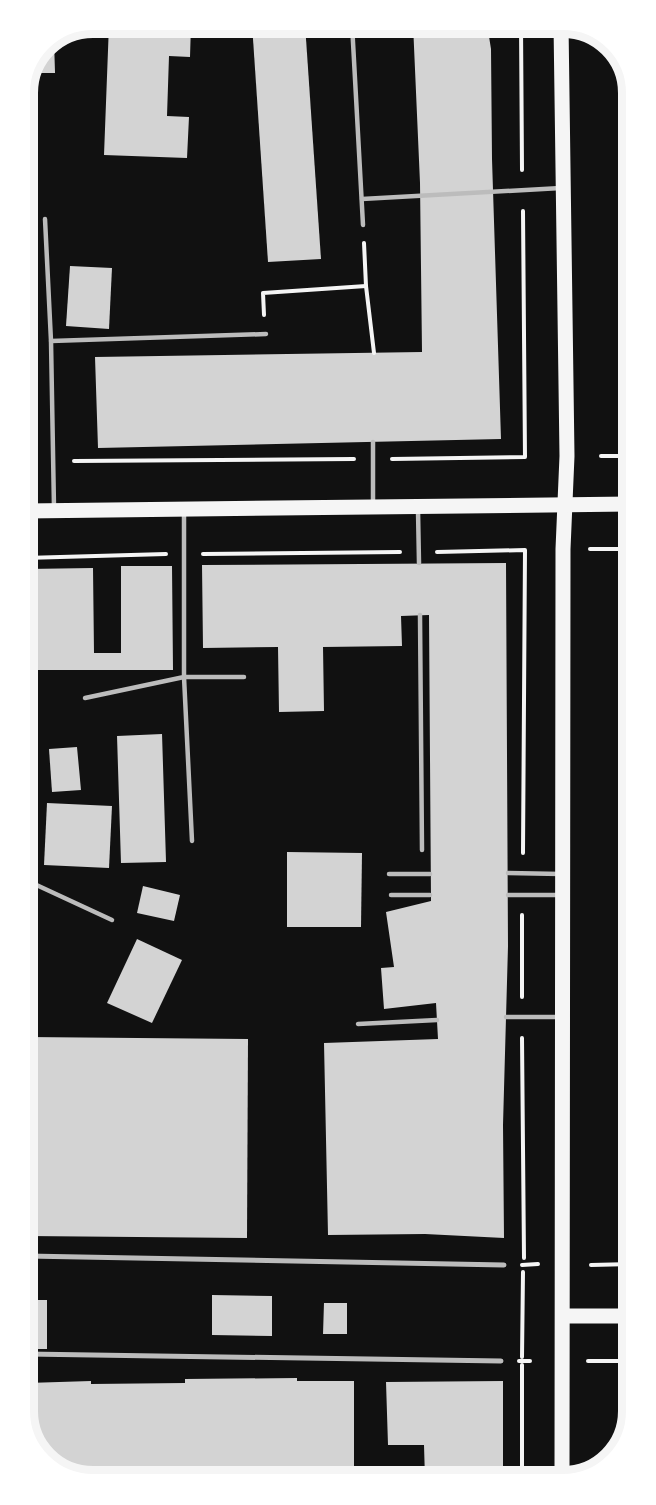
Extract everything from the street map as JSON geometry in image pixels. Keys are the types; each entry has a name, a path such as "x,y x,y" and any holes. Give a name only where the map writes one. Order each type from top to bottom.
{"main road":[{"path":"561,35 567,456 563,549 562,1470"},
{"path":"35,511 622,504"},
{"path":"563,1316 622,1316"}],"street":[{"path":"34,1256 504,1264"},
{"path":"34,1354 501,1360"}],"lane":[{"path":"353,35 363,225"},
{"path":"362,199 563,187"},
{"path":"45,219 51,341 54,510"},
{"path":"51,341 266,334"},
{"path":"373,442 373,508"},
{"path":"418,507 418,563"},
{"path":"184,509 184,677 192,841"},
{"path":"420,615 422,850"},
{"path":"85,698 184,677 244,677"},
{"path":"508,873 564,874"},
{"path":"389,874 430,874"},
{"path":"34,884 112,921"},
{"path":"391,895 430,895"},
{"path":"508,895 563,895"},
{"path":"506,1017 563,1017"},
{"path":"358,1024 437,1020"}],"path":[{"path":"521,35 522,176"},
{"path":"54,462 525,458 523,200"},
{"path":"363,225 366,286 374,353"},
{"path":"262,292 366,286"},
{"path":"601,456 622,456"},
{"path":"590,549 622,549"},
{"path":"35,558 525,550 523,874"},
{"path":"522,1470 524,1265 521,1017 523,895"},
{"path":"524,1265 539,1264"},
{"path":"591,1265 622,1264"},
{"path":"586,1361 622,1361"}],"building":[{"path":"109,34 191,34 190,57 169,56 167,116 189,117 187,158 104,155"},
{"path":"253,34 306,34 321,259 268,262"},
{"path":"413,35 489,35 491,49 492,159 501,439 98,448 95,357 422,352 420,183"},
{"path":"54,49 55,73 39,73"},
{"path":"70,266 112,268 109,329 66,326"},
{"path":"506,563 508,946 503,1125 504,1238 425,1234 328,1235 324,1043 438,1039 436,1003 384,1009 381,968 394,967 386,912 431,901 429,615 401,616 402,646 323,647 324,711 279,712 278,647 203,648 202,565"},
{"path":"121,566 172,566 173,670 35,670 35,569 93,568 94,653 121,653"},
{"path":"162,734 166,862 121,863 117,736"},
{"path":"77,747 81,790 52,792 49,749"},
{"path":"47,803 112,806 109,868 44,865"},
{"path":"287,852 362,853 361,927 287,927"},
{"path":"143,886 180,895 174,921 137,913"},
{"path":"137,939 182,960 152,1023 107,1003"},
{"path":"34,1037 248,1039 247,1238 34,1236"},
{"path":"212,1295 272,1296 272,1336 212,1335"},
{"path":"34,1300 47,1300 47,1349 34,1349"},
{"path":"324,1303 347,1303 347,1334 323,1334"},
{"path":"297,1378 297,1381 354,1381 354,1470 89,1470 74,1467 57,1458 47,1448 38,1431 34,1412 34,1383 91,1381 91,1384 185,1383 185,1379"},
{"path":"503,1381 503,1470 425,1470 424,1445 388,1445 386,1382"}]}
